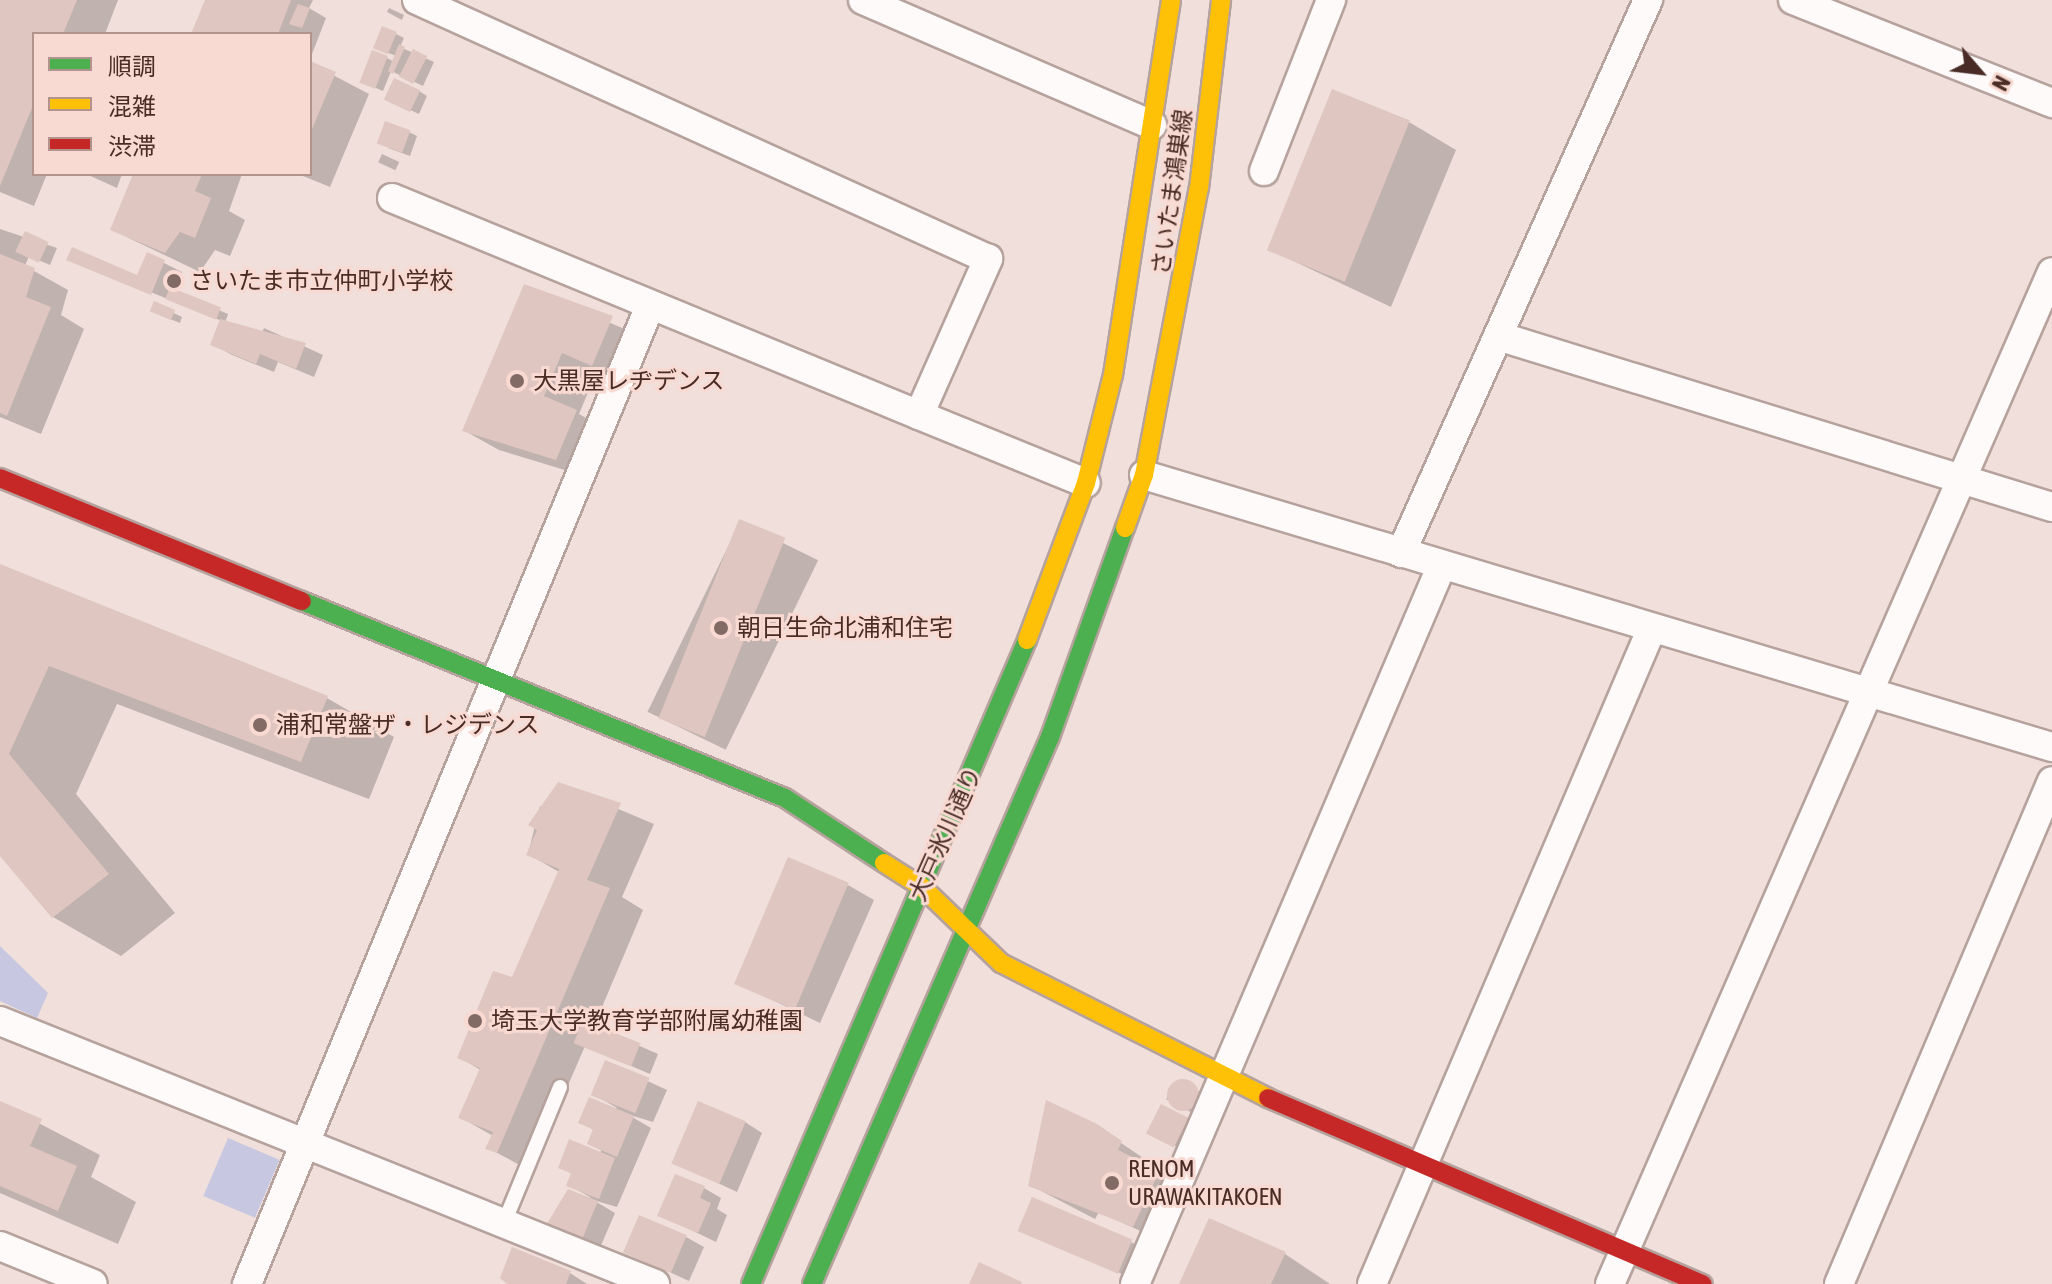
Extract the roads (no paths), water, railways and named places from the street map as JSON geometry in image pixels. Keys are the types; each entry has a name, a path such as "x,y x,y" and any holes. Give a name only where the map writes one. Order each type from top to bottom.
{"main road":[{"name":"さいたま鴻巣線","path":"1113,375 1171,0"},
{"name":"さいたま鴻巣線","path":"1144,475 1164,391 1221,0"},
{"name":"大戸氷川通り","path":"751,1284 1004,703 1086,483 1113,375"},
{"path":"812,1284 1088,644 1144,475"},
{"path":"0,478 785,798 922,887 1001,963 1223,1079 1703,1284"}],"street":[{"path":"417,0 988,259 919,415"},
{"path":"863,0 1152,125"},
{"path":"1264,171 1331,0"},
{"path":"1401,553 1648,0"},
{"path":"1793,0 2052,103"},
{"path":"392,198 1086,483"},
{"path":"1610,1284 2052,272"},
{"path":"247,1284 650,306"},
{"path":"1498,336 2052,507"},
{"path":"1144,475 2052,747"},
{"path":"1135,1284 1442,565"},
{"path":"1372,1284 1652,628"},
{"path":"1839,1284 2052,781"},
{"path":"0,1021 302,1146 655,1284"},
{"path":"0,1246 93,1284"}],"lane":[{"path":"504,1223 560,1087"}],"place":[{"name":"さいたま市立仲町小学校","path":"174,281"},
{"name":"大黒屋レヂデンス","path":"517,381"},
{"name":"朝日生命北浦和住宅","path":"721,628"},
{"name":"浦和常盤ザ・レジデンス","path":"260,725"},
{"name":"埼玉大学教育学部附属幼稚園","path":"475,1021"},
{"name":"RENOM URAWAKITAKOEN","path":"1112,1183"}]}
